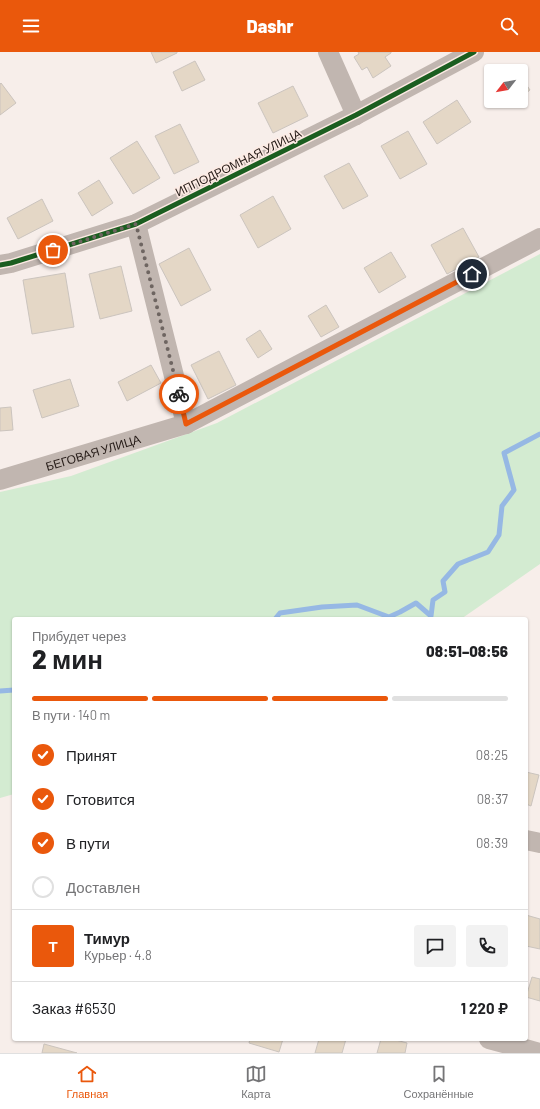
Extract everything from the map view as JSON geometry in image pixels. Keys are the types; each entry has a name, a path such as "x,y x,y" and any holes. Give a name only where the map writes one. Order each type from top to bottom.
{"street":[{"path":"328,52 356,115"},
{"name":"ИППОДРОМНАЯ УЛИЦА","path":"0,265 11,263 136,224 356,115 474,52"},
{"path":"136,224 186,424"},
{"name":"БЕГОВАЯ УЛИЦА","path":"0,480 186,424 540,238"},
{"path":"528,840 540,843"},
{"path":"496,1041 540,1053"}],"green space":[{"path":"540,254 540,564 464,617 12,617 12,795 0,798 0,492 71,476 217,423"}],"building":[{"path":"151,52 177,52 177,53 156,63"},
{"path":"358,52 391,52 385,57 391,66 373,78 367,67 362,70 354,57 359,54"},
{"path":"195,61 205,80 182,91 173,72"},
{"path":"1,83 16,103 0,115 0,84"},
{"path":"293,86 308,116 273,133 258,103"},
{"path":"457,100 471,122 437,144 423,122"},
{"path":"180,124 199,162 174,174 155,136"},
{"path":"408,131 427,164 400,179 381,146"},
{"path":"137,141 160,178 133,194 110,158"},
{"path":"349,163 368,196 343,209 324,176"},
{"path":"99,180 113,203 92,216 78,193"},
{"path":"273,196 291,229 258,248 240,215"},
{"path":"42,199 53,221 18,239 7,218"},
{"path":"463,228 479,257 447,274 431,245"},
{"path":"189,248 211,290 181,306 159,264"},
{"path":"391,252 406,277 379,293 364,268"},
{"path":"121,266 132,311 100,319 89,274"},
{"path":"65,273 74,327 32,334 23,280"},
{"path":"326,305 339,327 321,337 308,316"},
{"path":"260,330 272,349 258,358 246,339"},
{"path":"219,351 236,385 208,399 191,365"},
{"path":"151,365 161,383 127,401 118,382"},
{"path":"70,379 79,406 42,418 33,390"},
{"path":"11,407 13,430 0,431 0,408"},
{"path":"528,772 539,775 531,806 528,805"},
{"path":"528,916 540,919 540,949 528,946"},
{"path":"532,977 540,979 540,1001 528,998 528,990"},
{"path":"250,1041 282,1041 279,1052 249,1043"},
{"path":"318,1041 345,1041 342,1053 315,1053"},
{"path":"380,1041 400,1041 407,1043 405,1053 377,1053"},
{"path":"44,1044 77,1053 42,1053"}],"waterway":[{"path":"389,617 416,603 431,616 433,600 445,592 443,581 458,564 488,552 499,535 502,506 514,490 504,453 540,434"},
{"path":"277,617 280,613 322,607 357,605 389,617"},
{"path":"0,691 12,690"}],"cycle path":[{"path":"0,265 11,263 136,224 356,115 474,52"}],"way so far":[{"path":"53,250 136,224 179,394"}],"route":[{"path":"179,394 186,424 472,274"}]}
